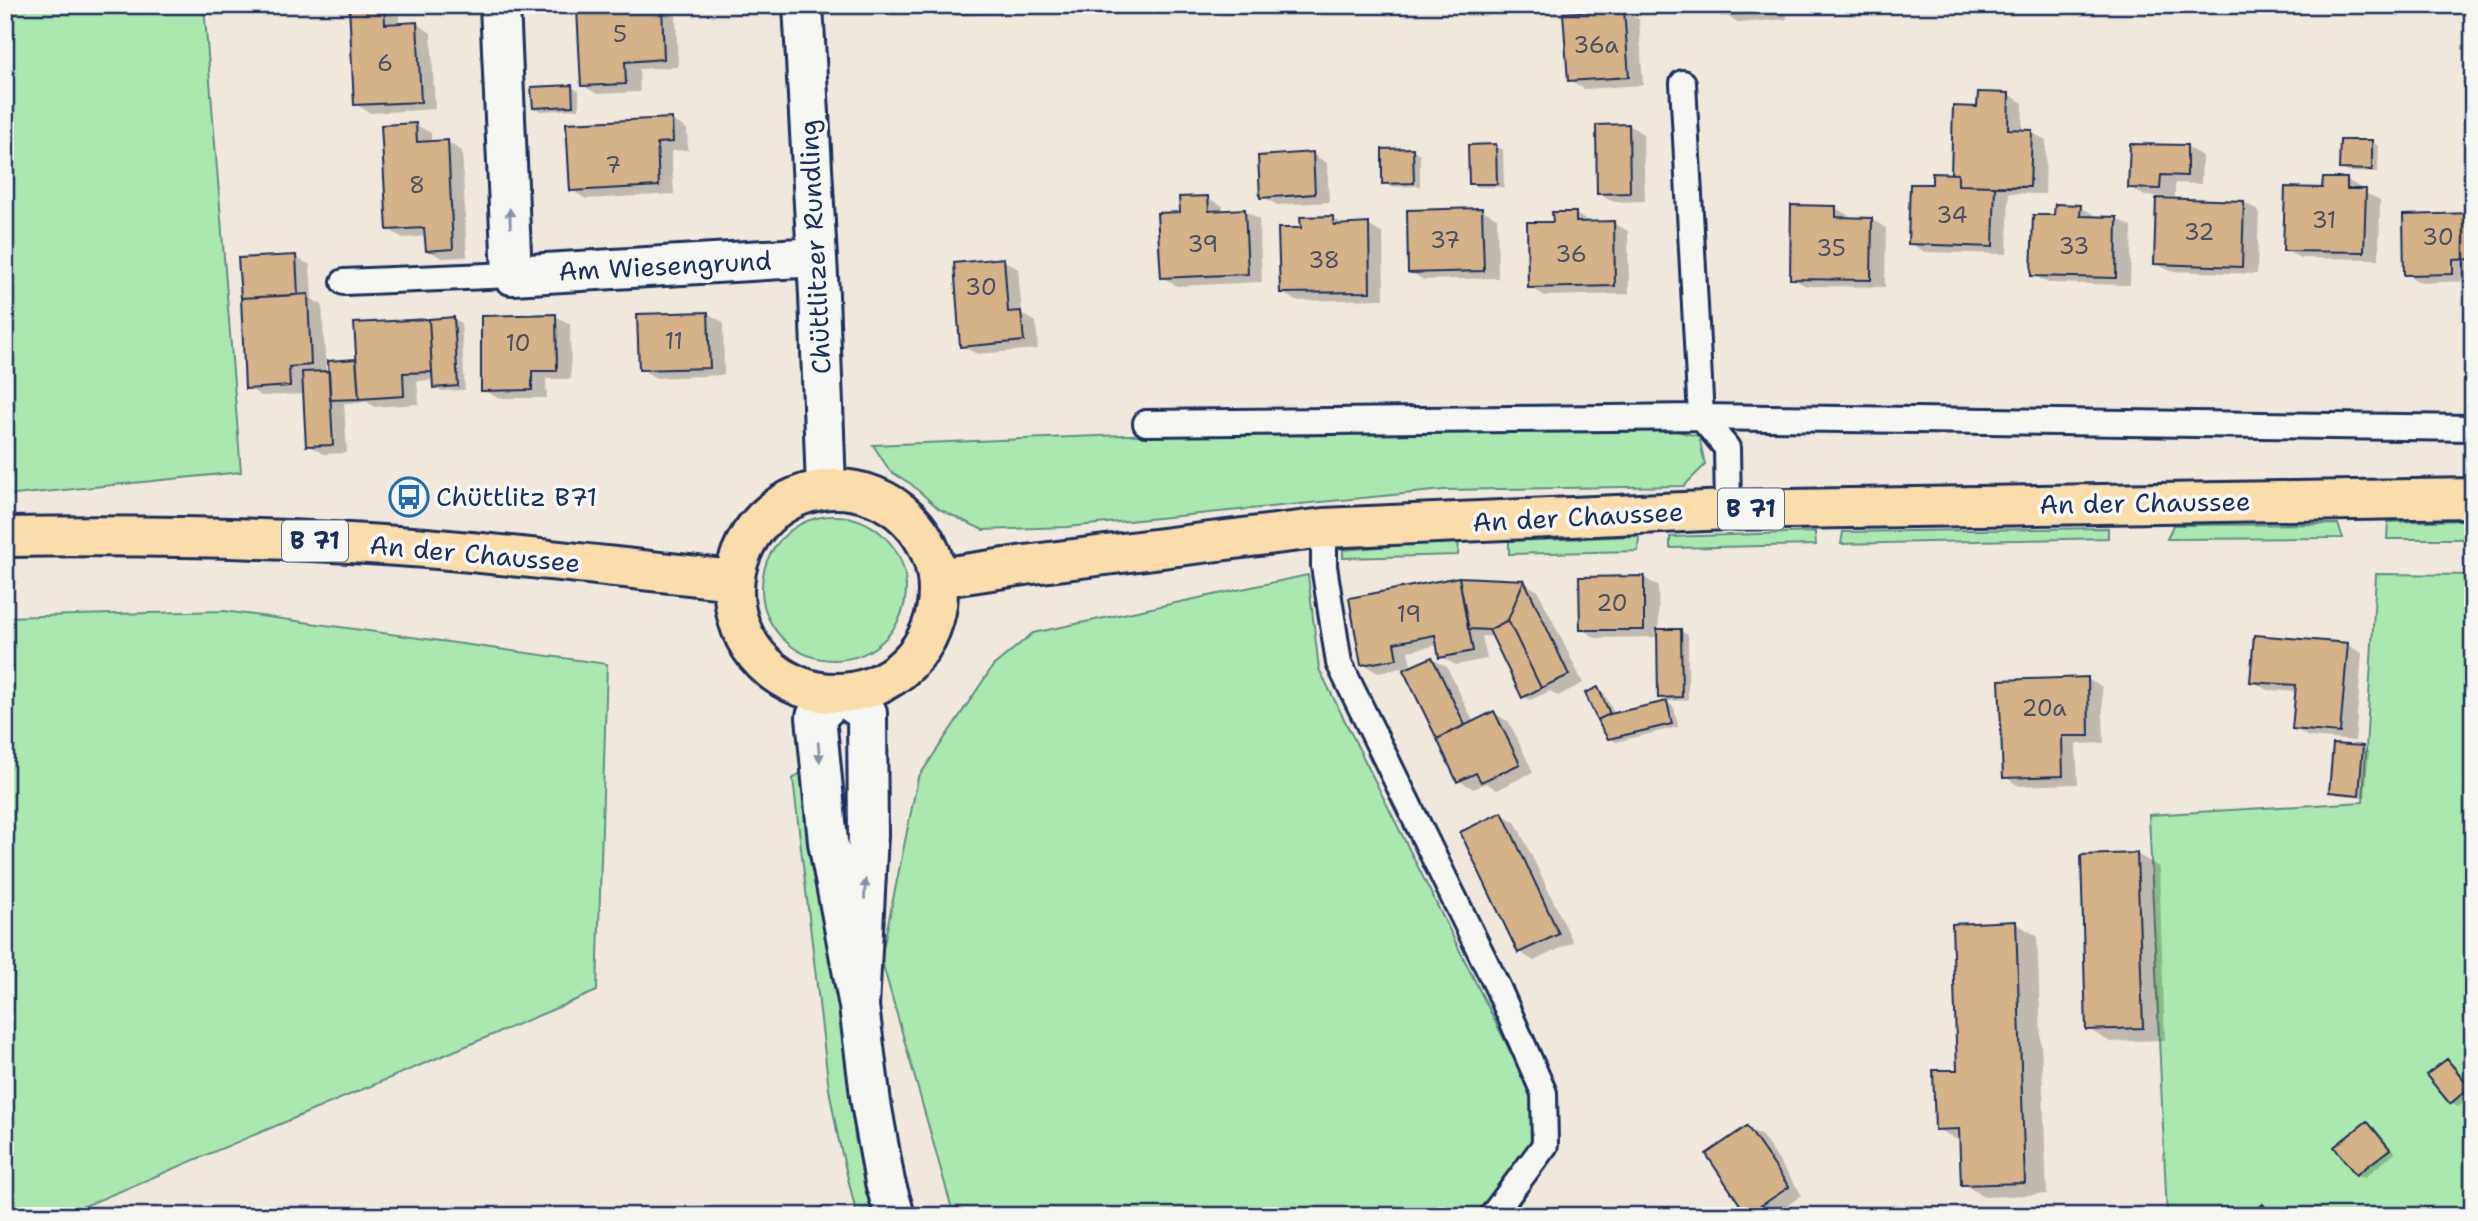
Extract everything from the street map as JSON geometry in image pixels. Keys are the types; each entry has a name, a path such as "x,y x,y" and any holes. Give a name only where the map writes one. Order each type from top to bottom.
{"main road":[{"path":"826,488 849,488 874,495 898,509 917,527 931,550 938,578 938,604 931,631 916,655 895,674 870,687 839,694 798,686 777,675 760,660 737,620 733,598 734,580 744,544 764,518 791,498 826,488"},
{"name":"An der Chaussee","path":"938,578 1324,528 1728,510 2473,498"},
{"name":"An der Chaussee","path":"5,537 158,535 303,540 529,558 734,580"}],"street":[{"path":"500,5 512,275"},
{"name":"Chüttlitzer Rundling","path":"803,5 826,488"},
{"name":"Am Wiesengrund","path":"512,275 817,257"},
{"path":"839,694 816,718 828,842 859,1006 873,1116 885,1182 895,1216"}],"lane":[{"path":"1683,83 1701,417 1727,448 1728,510"},
{"name":"Am Wiesengrund","path":"344,282 512,275"},
{"path":"1146,423 1701,417 2473,428"},
{"path":"1324,528 1324,566 1339,663 1498,988 1544,1093 1545,1145 1492,1216"}],"green space":[{"path":"5,5 204,5 241,472 5,496"},
{"path":"1657,427 1699,436 1705,465 1684,486 1444,490 1067,527 983,530 939,509 911,484 890,471 873,445 1124,435"},
{"path":"834,516 861,522 885,537 900,561 906,588 900,615 885,639 861,654 834,660 807,654 783,639 768,615 762,588 768,561 783,537 807,522"},
{"path":"2473,520 2473,539 2387,539 2388,522"},
{"path":"2338,524 2343,538 2167,539 2173,525"},
{"path":"2108,528 2108,538 1841,544 1843,532"},
{"path":"1815,532 1816,545 1670,548 1670,537"},
{"path":"1639,536 1638,551 1509,554 1509,541"},
{"path":"1459,540 1458,555 1343,558 1343,550"},
{"path":"2376,574 2473,575 2473,1216 2167,1216 2149,815 2363,802"},
{"path":"1308,575 1319,669 1558,1147 1511,1216 954,1216 881,958 918,778 993,666 1033,633"},
{"path":"224,611 607,664 597,991 61,1216 5,1216 5,617"},
{"path":"808,766 855,1137 874,1216 857,1216 829,1089 793,779"}],"building":[{"path":"349,5 384,5 385,24 417,22 421,102 354,105"},
{"path":"662,5 664,59 625,62 626,84 581,86 577,9"},
{"path":"1721,5 1773,5 1773,11 1722,15"},
{"path":"1624,9 1629,77 1568,81 1563,13"},
{"path":"572,85 573,106 533,108 531,87"},
{"path":"1978,92 2009,93 2008,129 2032,130 2030,187 1958,185 1958,174 1951,174 1953,106 1977,107"},
{"path":"672,118 673,142 657,143 659,186 570,191 566,123"},
{"path":"416,123 417,142 448,140 453,249 426,251 424,228 387,230 381,125"},
{"path":"1629,124 1630,193 1597,194 1596,125"},
{"path":"2340,140 2372,140 2372,170 2339,169"},
{"path":"1496,144 1497,184 1469,184 1468,145"},
{"path":"2130,144 2187,145 2187,176 2161,175 2160,189 2128,188"},
{"path":"1413,148 1414,183 1382,184 1382,149"},
{"path":"1313,152 1315,194 1260,198 1258,156"},
{"path":"1932,173 1958,174 1958,185 1995,186 1993,247 1908,244 1910,184 1932,184"},
{"path":"2323,178 2347,178 2347,189 2366,189 2364,252 2283,251 2285,187 2322,188"},
{"path":"1208,196 1209,211 1245,209 1248,274 1161,278 1157,213 1180,212 1179,197"},
{"path":"2156,198 2244,201 2242,267 2154,264"},
{"path":"2055,204 2081,205 2080,216 2117,217 2116,278 2031,276 2033,215 2054,215"},
{"path":"1791,205 1836,206 1836,217 1872,218 1871,280 1790,279"},
{"path":"1482,208 1484,271 1408,273 1407,210"},
{"path":"1552,212 1576,212 1576,222 1614,221 1615,286 1528,288 1527,222 1553,222"},
{"path":"2473,213 2473,259 2453,260 2453,274 2404,275 2403,215"},
{"path":"1333,216 1334,225 1369,223 1370,292 1280,293 1278,228 1301,228 1300,217"},
{"path":"296,255 298,295 241,298 238,258"},
{"path":"1004,258 1008,312 1021,311 1024,341 960,347 954,263"},
{"path":"308,294 311,365 289,367 290,386 245,389 241,298"},
{"path":"708,312 710,368 639,370 637,314"},
{"path":"556,314 557,371 532,371 532,390 481,391 481,316"},
{"path":"454,317 458,386 433,388 429,319"},
{"path":"429,319 432,372 403,373 404,396 359,399 354,323"},
{"path":"356,359 359,399 330,400 328,361"},
{"path":"329,371 333,445 306,446 302,372"},
{"path":"1644,576 1644,630 1580,630 1579,577"},
{"path":"1459,577 1524,580 1508,620 1489,630 1468,629"},
{"path":"1459,577 1473,651 1439,658 1435,635 1394,643 1397,659 1361,665 1349,598"},
{"path":"1524,580 1569,675 1541,688 1508,620"},
{"path":"1508,620 1541,688 1522,698 1489,630"},
{"path":"1657,629 1681,629 1682,697 1658,698"},
{"path":"2254,635 2348,643 2340,733 2292,729 2296,685 2250,682"},
{"path":"1432,657 1465,725 1437,739 1403,670"},
{"path":"2088,677 2089,736 2062,736 2063,776 2003,778 1999,680"},
{"path":"1598,687 1610,714 1597,720 1585,693"},
{"path":"1667,701 1672,724 1608,739 1597,720 1610,714"},
{"path":"1494,711 1520,764 1481,782 1476,773 1457,782 1437,739"},
{"path":"2333,744 2363,746 2359,795 2329,792"},
{"path":"1502,812 1559,934 1518,953 1460,832"},
{"path":"2137,853 2143,1028 2086,1030 2081,855"},
{"path":"2016,921 2025,1183 1961,1185 1959,1129 1935,1130 1933,1070 1957,1070 1952,924"},
{"path":"2447,1059 2470,1087 2450,1104 2426,1075"},
{"path":"2367,1121 2390,1149 2356,1175 2334,1147"},
{"path":"1747,1126 1789,1187 1747,1215 1706,1154"},
{"path":"2263,1204 2272,1216 2249,1216"}],"place":[{"name":"Chüttlitz B71","path":"409,497"}]}
